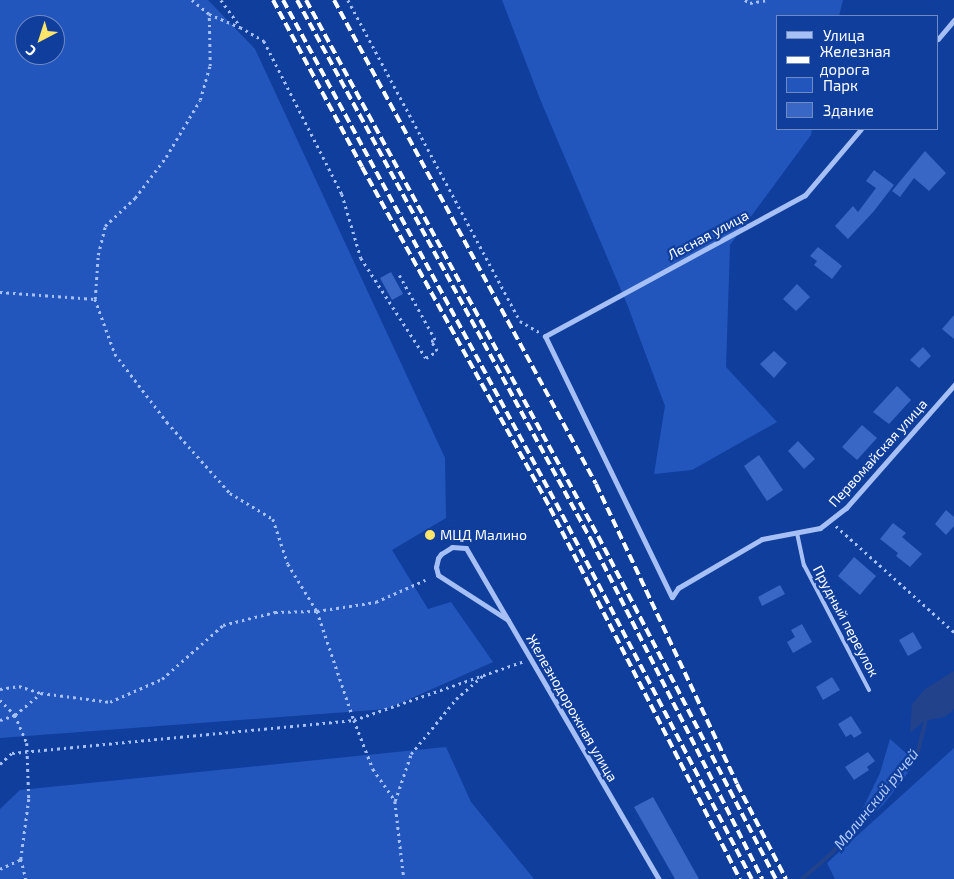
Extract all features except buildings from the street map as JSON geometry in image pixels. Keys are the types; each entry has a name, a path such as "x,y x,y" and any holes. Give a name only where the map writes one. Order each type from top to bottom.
{"street":[{"path":"939,38 954,20"},
{"name":"Лесная улица","path":"544,336 805,195 861,130"},
{"name":"Первомайская улица","path":"544,336 672,597 678,588 762,539 820,528 846,508 954,386"},
{"name":"Железнодорожная улица","path":"508,620 438,575 436,566 441,554 452,547 466,548 508,620 530,659 659,879"}],"lane":[{"name":"Прудный переулок","path":"797,533 804,565 870,690"}],"path":[{"path":"192,0 209,14 240,27 264,41 342,194 361,258 426,358 437,351 431,342 435,340 399,275"},
{"path":"221,0 240,27"},
{"path":"348,0 520,321 544,336"},
{"path":"746,0 750,3 767,0"},
{"path":"209,14 210,66 200,100 166,157 135,198 105,226 98,255 95,299 115,354 167,422 230,493 273,519 288,564 317,610 354,720 373,769 395,801"},
{"path":"0,292 95,299"},
{"path":"830,520 954,632"},
{"path":"0,689 19,686 41,693 110,702 162,679 223,625 275,612 317,610 376,602 425,580"},
{"path":"0,764 12,753 354,720 530,659"},
{"path":"404,879 395,801 411,754 456,699 484,675"},
{"path":"0,720 15,715 41,693"},
{"path":"0,700 15,715 26,743 29,799 21,859 26,879"},
{"path":"0,869 21,859"}],"green space":[{"path":"0,0 208,0 255,49 445,458 446,518 392,550 428,609 451,602 493,662 387,709 0,738"},
{"path":"502,0 843,0 839,15 776,15 776,130 812,130 811,135 730,245 726,367 777,422 692,470 654,474 665,406 627,304 540,99"},
{"path":"890,739 907,754 910,770 883,805 850,835 880,773"},
{"path":"446,747 471,802 534,879 0,879 0,809 20,790"},
{"path":"954,748 954,879 835,879 827,863"}],"shaded area":[{"path":"954,671 954,709 945,717 924,721 910,733 912,704 925,689"}],"waterway":[{"name":"Малинский ручей","path":"802,879 831,854 918,751 926,718"}],"railway":[{"path":"273,0 362,167 550,508 740,879"},
{"path":"283,0 556,503 752,879"},
{"path":"297,0 591,540 762,879"},
{"path":"306,0 598,536 776,879"},
{"path":"334,0 596,484 737,784 786,879"}],"place":[{"name":"МЦД Малино","path":"430,535"}]}
